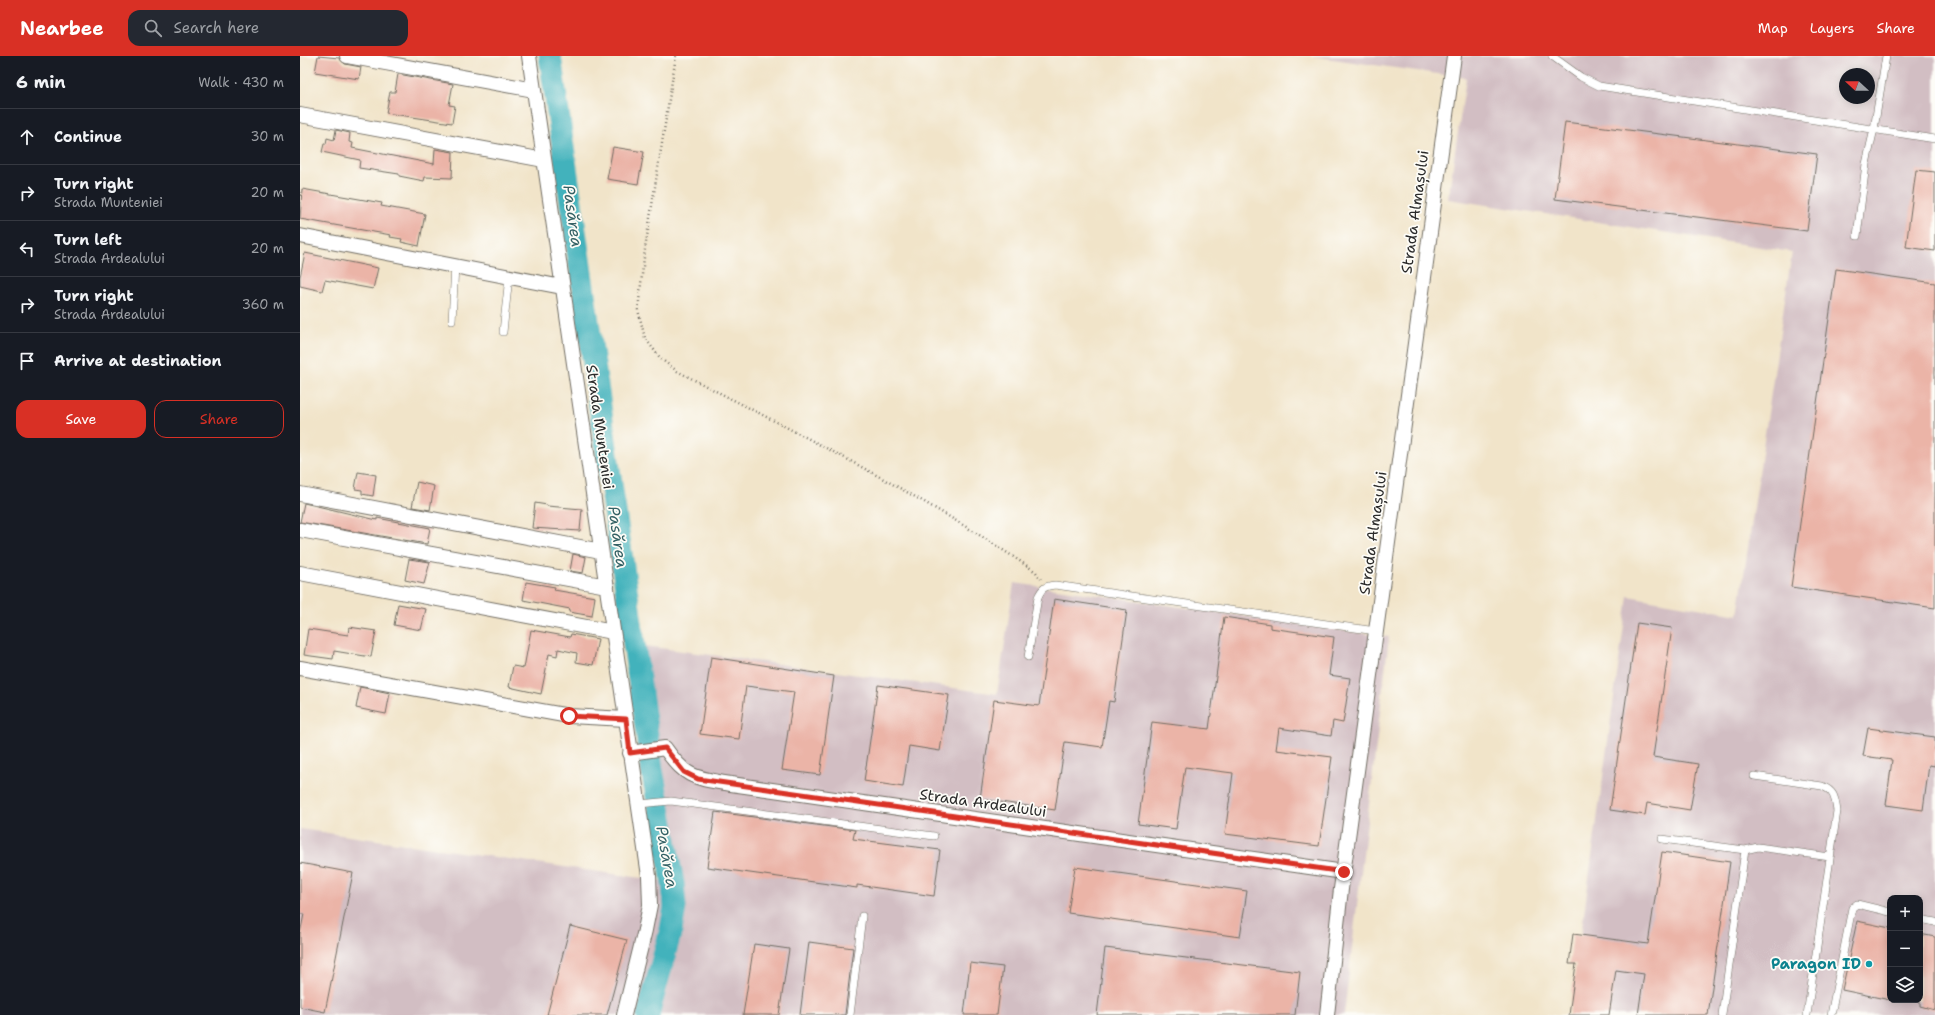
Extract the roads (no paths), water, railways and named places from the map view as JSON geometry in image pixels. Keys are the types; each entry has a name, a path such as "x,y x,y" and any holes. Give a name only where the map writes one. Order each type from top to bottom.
{"street":[{"path":"347,56 534,90"},
{"name":"Strada Munteniei","path":"529,56 626,719 644,803 650,905 624,1015"},
{"name":"Strada Almașului","path":"1326,1015 1454,56"},
{"path":"300,115 544,160"},
{"path":"300,236 562,287"},
{"path":"300,494 601,551"},
{"path":"300,530 607,586"},
{"path":"300,573 613,632"},
{"path":"300,581 393,600 397,599 404,593"},
{"path":"300,668 569,716 626,719"},
{"name":"Strada Ardealului","path":"634,753 665,748 684,772 698,779 1344,872"}],"lane":[{"path":"1552,56 1581,77 1600,86 1935,139"},
{"path":"1857,236 1866,164 1874,129 1886,56"},
{"path":"452,321 455,266"},
{"path":"503,332 509,277"},
{"path":"1028,657 1038,597 1041,590 1046,586 1055,585 1376,632"},
{"path":"1754,776 1822,786 1829,789 1835,796 1837,811 1807,1015"},
{"path":"644,803 671,800 934,836"},
{"path":"1662,839 1745,850 1758,847 1830,858"},
{"path":"1722,1015 1745,850"},
{"path":"1830,1015 1852,908 1857,904 1887,911"},
{"path":"850,1015 862,916"},
{"path":"1923,920 1935,922"}],"waterway":[{"name":"Pasărea","path":"550,56 652,770 673,883 675,907 671,930 648,1015"}],"place":[{"name":"Paragon ID","path":"1869,964"}]}
